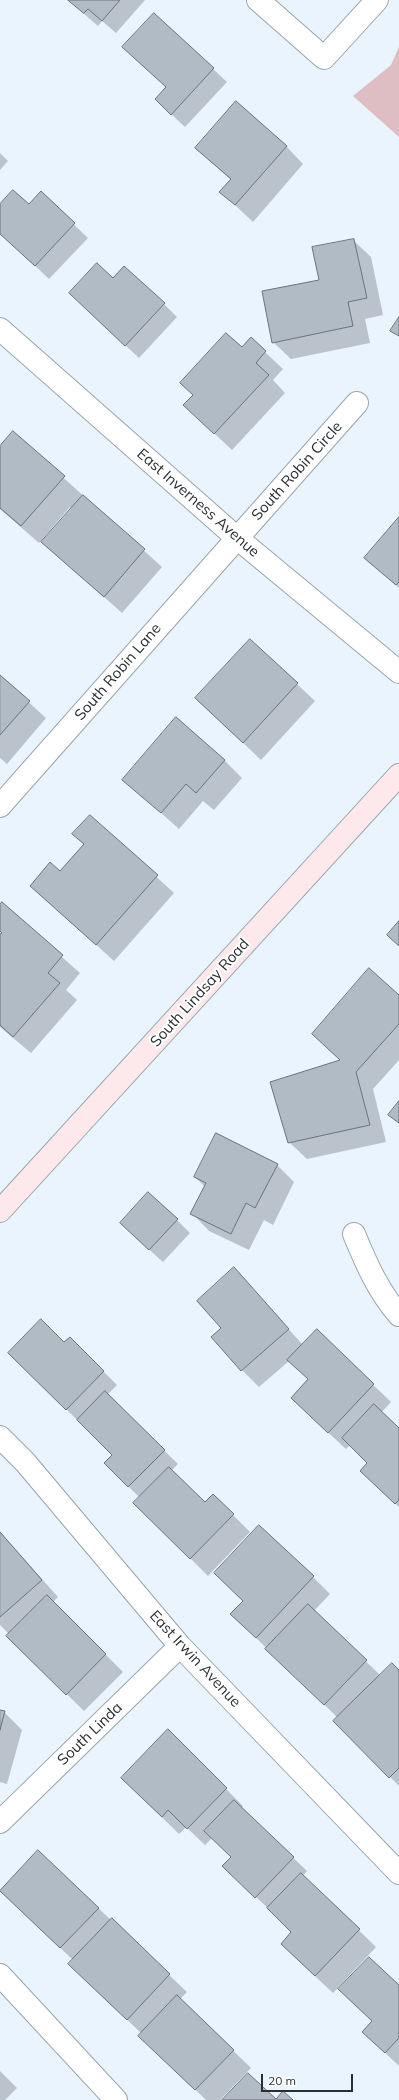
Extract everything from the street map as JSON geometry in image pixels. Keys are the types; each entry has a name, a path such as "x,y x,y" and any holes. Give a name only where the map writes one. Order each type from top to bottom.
{"main road":[{"name":"South Lindsay Road","path":"0,1211 399,775"}],"street":[{"path":"258,0 324,58 377,0"},
{"name":"East Inverness Avenue","path":"0,329 237,538 399,672"},
{"name":"South Robin Circle","path":"237,538 357,403"},
{"name":"South Robin Lane","path":"0,806 237,538"},
{"path":"354,1234 372,1278 386,1300 399,1315"},
{"name":"East Irwin Avenue","path":"0,1437 25,1462 180,1646 399,1873"},
{"name":"South Linda","path":"0,1822 180,1646"},
{"path":"0,1975 116,2100"}],"shaded area":[{"path":"399,47 399,137 353,96 391,65"}],"building":[{"path":"68,0 120,0 102,21 88,9 84,13"},
{"path":"154,13 214,68 171,115 155,99 166,87 122,47"},
{"path":"236,101 287,146 235,205 219,192 231,179 195,148"},
{"path":"13,190 29,204 41,191 75,223 35,266 0,234 0,204"},
{"path":"354,239 367,298 348,302 353,326 272,343 262,291 319,280 312,247"},
{"path":"97,263 113,278 124,266 165,303 125,346 69,293"},
{"path":"399,317 399,336 390,331"},
{"path":"226,333 242,347 251,337 266,351 256,363 269,375 214,434 183,405 193,395 180,383"},
{"path":"13,431 65,476 21,526 0,508 0,446"},
{"path":"83,495 145,549 104,597 41,542"},
{"path":"399,517 399,582 396,585 364,558"},
{"path":"250,639 298,683 243,743 195,698"},
{"path":"0,675 30,701 0,735"},
{"path":"176,717 225,760 196,793 186,784 161,813 122,780"},
{"path":"90,815 158,875 96,945 30,886 50,862 60,871 84,844 72,834"},
{"path":"2,902 63,955 48,973 60,983 13,1037 0,1025 0,934 2,933 0,931 0,905"},
{"path":"399,921 399,946 387,935"},
{"path":"369,968 399,995 399,1024 356,1072 370,1125 288,1143 270,1082 340,1060 312,1034"},
{"path":"399,1101 399,1123 388,1115"},
{"path":"216,1133 278,1164 255,1208 246,1203 231,1234 190,1214 206,1183 194,1177"},
{"path":"148,1192 178,1219 149,1250 120,1223"},
{"path":"234,1267 289,1329 241,1371 211,1337 221,1328 197,1301"},
{"path":"41,1319 64,1342 70,1337 104,1371 66,1410 8,1353"},
{"path":"317,1329 374,1384 328,1433 291,1398 308,1379 287,1360"},
{"path":"105,1391 165,1450 128,1487 104,1463 112,1455 77,1420"},
{"path":"374,1404 399,1428 399,1500 395,1504 360,1471 367,1463 342,1438"},
{"path":"169,1467 205,1502 213,1494 234,1514 190,1559 133,1503"},
{"path":"259,1525 314,1576 256,1638 230,1614 243,1601 214,1573"},
{"path":"0,1532 42,1580 0,1617"},
{"path":"47,1595 106,1654 66,1695 6,1636"},
{"path":"308,1604 367,1660 324,1705 265,1649"},
{"path":"392,1663 399,1670 399,1768 389,1778 333,1721"},
{"path":"0,1710 5,1711 0,1730"},
{"path":"168,1729 227,1788 187,1829 168,1810 162,1817 121,1778"},
{"path":"234,1800 294,1857 255,1898 222,1866 231,1857 204,1831"},
{"path":"38,1850 99,1908 60,1948 0,1891"},
{"path":"301,1873 360,1929 315,1976 281,1944 291,1932 267,1908"},
{"path":"112,1918 170,1974 127,2020 68,1964"},
{"path":"369,1957 399,1985 399,2038 385,2053 362,2032 372,2021 338,1989"},
{"path":"177,1995 234,2050 195,2090 138,2036"},
{"path":"248,2073 276,2099 283,2091 293,2100 222,2100"}]}
